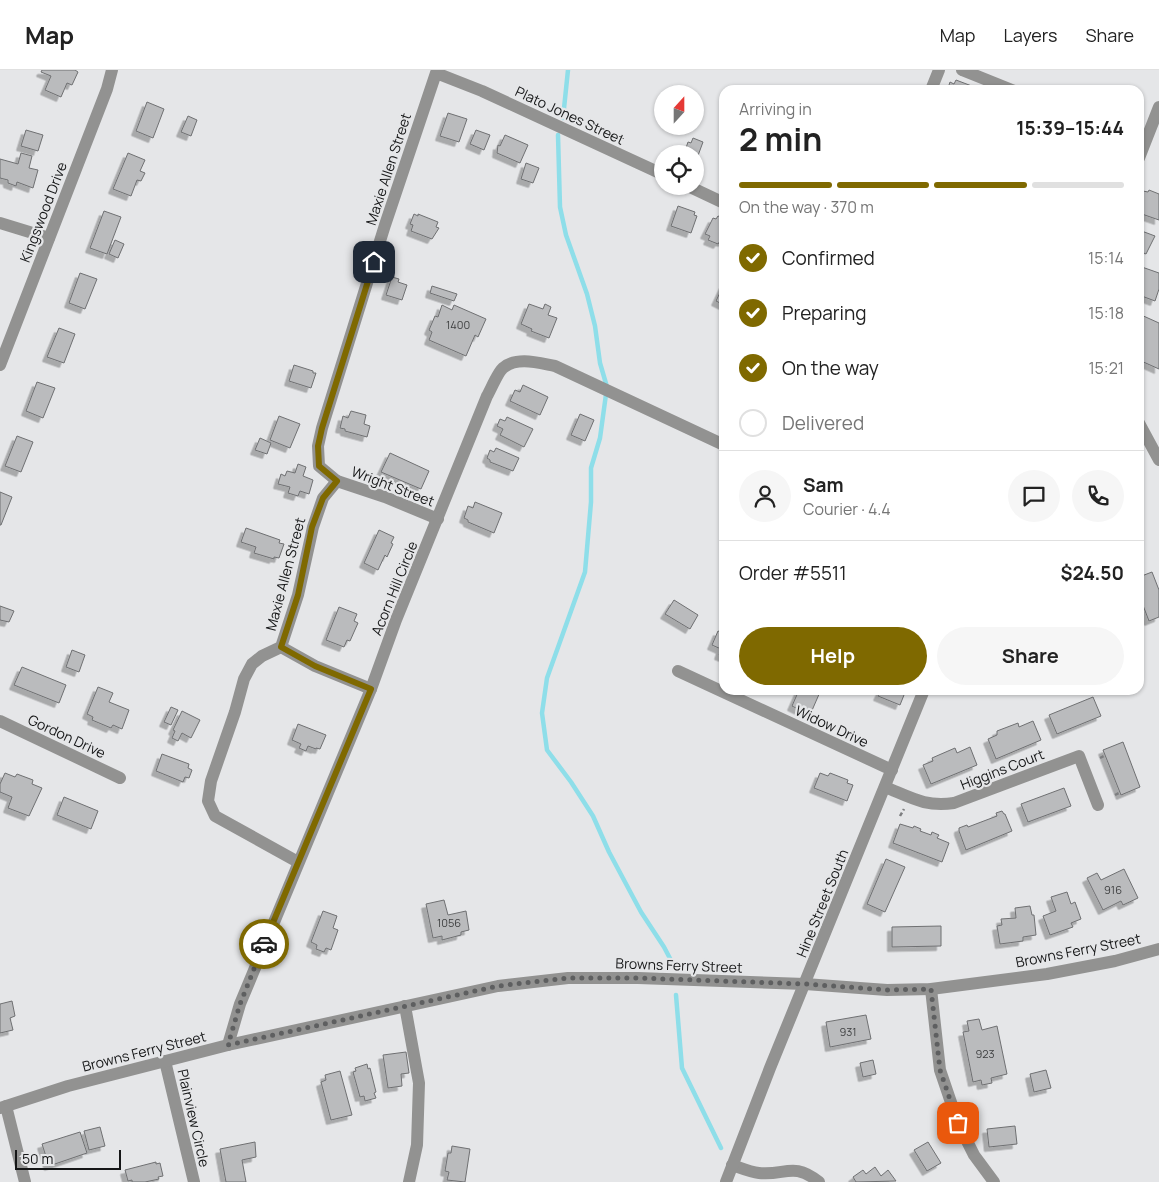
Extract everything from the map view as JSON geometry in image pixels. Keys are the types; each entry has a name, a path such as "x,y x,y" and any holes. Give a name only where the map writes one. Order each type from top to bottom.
{"street":[{"name":"Kingswood Drive","path":"0,365 107,89 112,70"},
{"path":"933,85 939,70"},
{"path":"962,70 1000,85"},
{"name":"Plato Jones Street","path":"436,73 482,91 654,170"},
{"name":"Maxie Allen Street","path":"298,862 215,816 208,801 211,781 235,712 244,679 252,664 262,656 281,647 298,595 312,527 323,498 337,481 319,466 318,446 322,428 385,225 436,73"},
{"path":"1144,139 1159,107"},
{"path":"704,194 719,201"},
{"path":"0,223 49,238"},
{"name":"Acorn Hill Circle","path":"228,1045 240,1004 371,689 396,620 487,396 503,368 519,361 555,366 719,443"},
{"path":"1144,432 1159,460"},
{"name":"Wright Street","path":"337,481 385,497 438,519"},
{"path":"281,647 315,666 371,689"},
{"name":"Widow Drive","path":"678,671 719,690"},
{"name":"Widow Drive","path":"730,695 892,770"},
{"name":"Hine Street South","path":"726,1182 770,1068 922,695"},
{"name":"Gordon Drive","path":"0,721 120,778"},
{"name":"Higgins Court","path":"885,787 928,803 937,805 954,803 1080,756 1098,805"},
{"name":"Browns Ferry Street","path":"3,1107 68,1086 228,1045 498,986 568,978 638,978 805,984 888,990 931,989 1047,974 1116,961 1159,949"},
{"path":"931,989 940,1070 958,1123 974,1155 994,1182"},
{"path":"405,1006 419,1083 417,1145 409,1182"},
{"name":"Plainview Circle","path":"165,1061 194,1182"},
{"path":"3,1107 25,1182"},
{"path":"732,1165 760,1173 794,1170 810,1175 820,1182"}],"building":[{"path":"42,70 75,70 78,72 72,85 67,83 61,97 45,90 51,76 41,72"},
{"path":"956,80 969,85 949,85 950,82 954,84"},
{"path":"147,102 164,109 153,138 136,131"},
{"path":"448,113 467,119 459,142 440,136"},
{"path":"188,116 197,120 191,136 181,132"},
{"path":"26,130 43,135 38,151 21,146"},
{"path":"476,130 490,135 484,150 470,144"},
{"path":"505,135 528,145 520,163 497,153 498,145 500,146"},
{"path":"693,138 703,142 702,145 687,145 688,142 691,143"},
{"path":"21,153 32,156 29,168 38,170 33,188 17,182 16,186 8,183 8,180 0,178 0,159 18,164"},
{"path":"128,153 145,160 140,171 145,173 141,181 137,180 131,196 113,189"},
{"path":"526,163 539,168 533,183 521,179"},
{"path":"1149,190 1159,194 1159,220 1144,215 1144,191 1148,192"},
{"path":"678,206 695,212 694,215 697,216 691,233 671,226"},
{"path":"104,211 121,217 107,254 90,248"},
{"path":"414,214 438,222 436,227 439,228 432,239 411,231 413,225 410,224"},
{"path":"719,216 718,244 708,240 710,236 705,234 713,218 716,219"},
{"path":"1144,232 1155,236 1146,254 1144,253"},
{"path":"115,240 124,244 118,258 109,254"},
{"path":"1144,268 1159,273 1159,289 1155,301 1144,297"},
{"path":"80,273 97,279 85,309 69,303"},
{"path":"392,277 399,279 398,282 407,285 402,300 386,295"},
{"path":"432,286 457,294 454,301 430,293"},
{"path":"529,304 543,309 545,304 551,307 548,315 557,318 549,338 531,331 532,329 521,324"},
{"path":"442,305 452,310 454,305 486,319 478,337 475,335 466,356 429,340 432,332 429,330 435,316 438,317"},
{"path":"1144,316 1159,323 1159,369 1144,362"},
{"path":"59,328 75,334 64,363 47,357"},
{"path":"294,365 316,373 311,388 289,381"},
{"path":"37,382 55,388 43,418 26,411"},
{"path":"523,385 548,397 540,415 510,401 515,390 520,392"},
{"path":"351,411 366,415 364,424 370,426 367,437 340,428 343,416 348,418"},
{"path":"580,414 594,420 585,441 571,435"},
{"path":"279,416 300,424 290,448 270,440"},
{"path":"507,417 533,429 524,447 500,435 503,429 497,426 500,419 505,421"},
{"path":"17,436 33,442 21,472 5,466"},
{"path":"260,438 271,443 267,454 255,450"},
{"path":"496,448 519,458 513,471 490,462 487,458 490,450 494,452"},
{"path":"390,453 429,471 421,489 381,472"},
{"path":"298,464 306,467 303,476 313,480 309,494 300,491 298,496 288,493 290,487 278,484 281,474 285,476 287,471 295,473"},
{"path":"0,492 12,497 1,525 0,525"},
{"path":"475,502 502,513 494,533 468,522 464,518 468,506 473,508"},
{"path":"246,528 280,540 279,543 284,544 279,558 274,557 274,559 254,553 256,547 241,542"},
{"path":"379,530 394,537 387,557 385,555 378,570 364,563"},
{"path":"1152,572 1159,590 1159,617 1149,621 1144,608 1144,575"},
{"path":"674,600 698,615 690,629 665,614"},
{"path":"0,606 14,611 9,622 0,620"},
{"path":"339,607 357,614 354,621 358,623 350,641 347,640 344,647 326,640"},
{"path":"718,631 719,631 719,648 712,645"},
{"path":"72,650 85,655 79,672 66,667"},
{"path":"22,667 66,685 59,703 14,685"},
{"path":"98,687 113,693 109,702 129,710 122,729 113,725 111,728 92,720 93,717 87,714"},
{"path":"797,695 819,695 810,715 792,706"},
{"path":"878,695 904,695 900,705"},
{"path":"1093,697 1101,716 1057,734 1049,715"},
{"path":"171,707 178,710 171,725 164,722"},
{"path":"182,711 200,720 191,738 182,733 178,741 172,738 175,731 173,730"},
{"path":"1033,721 1041,740 996,759 988,739 997,735 997,731 1018,723 1019,727"},
{"path":"298,724 326,735 320,749 308,746 306,751 299,748 301,744 292,740"},
{"path":"1123,742 1140,787 1121,795 1103,750"},
{"path":"970,747 977,765 931,784 923,765 933,761 932,758 955,748 957,753"},
{"path":"162,754 189,764 188,768 192,770 189,778 185,777 183,782 156,771"},
{"path":"5,773 15,777 17,774 33,780 32,784 42,788 29,816 8,808 12,797 0,792 0,784"},
{"path":"820,773 828,776 830,773 848,780 847,783 853,785 847,801 814,788"},
{"path":"1064,788 1071,806 1028,822 1021,804"},
{"path":"64,797 98,811 91,829 57,815"},
{"path":"1002,811 1012,831 966,850 959,828 967,825 968,827 997,816 996,813"},
{"path":"900,824 913,828 914,826 921,829 920,831 931,835 932,832 939,835 937,838 949,843 942,862 893,843"},
{"path":"886,859 905,867 885,912 867,904"},
{"path":"1124,869 1138,898 1123,905 1121,901 1103,910 1087,878 1097,873 1101,880"},
{"path":"1067,892 1071,904 1075,902 1081,919 1071,923 1073,927 1050,935 1043,916 1056,911 1051,897"},
{"path":"444,900 448,915 466,911 469,930 461,932 461,935 442,940 442,936 433,938 426,904"},
{"path":"1030,906 1032,915 1034,915 1036,935 1023,937 1023,941 1000,944 997,926 1002,925 1001,919 1016,918 1015,908"},
{"path":"323,911 337,916 333,928 338,930 331,950 326,948 324,952 316,949 317,945 311,942"},
{"path":"941,926 941,946 892,947 892,927"},
{"path":"12,1001 15,1016 10,1018 13,1030 0,1033 0,1004"},
{"path":"866,1015 871,1039 830,1047 826,1022"},
{"path":"979,1019 982,1030 997,1026 1007,1074 991,1078 992,1083 982,1085 981,1080 973,1082 963,1032 969,1031 967,1021"},
{"path":"406,1052 409,1073 401,1074 402,1086 388,1088 383,1055"},
{"path":"873,1060 876,1074 863,1077 860,1063"},
{"path":"367,1064 368,1069 370,1068 376,1098 365,1101 364,1096 360,1097 353,1072 356,1071 355,1068"},
{"path":"1046,1070 1051,1088 1034,1092 1030,1074"},
{"path":"340,1071 352,1115 331,1120 321,1082 326,1080 325,1075"},
{"path":"1015,1126 1017,1144 989,1147 987,1129"},
{"path":"100,1127 105,1146 89,1150 84,1131"},
{"path":"80,1132 87,1153 49,1166 42,1144"},
{"path":"255,1142 256,1157 242,1160 246,1182 226,1182 220,1149"},
{"path":"928,1142 941,1163 927,1171 914,1150"},
{"path":"452,1146 470,1149 465,1182 447,1180 449,1172 445,1171 448,1153 451,1153"},
{"path":"156,1162 156,1164 160,1163 163,1176 158,1177 159,1179 145,1182 128,1181 125,1170"},
{"path":"875,1167 881,1176 888,1170 896,1181 856,1182 853,1177 863,1170 866,1174"}],"waterway":[{"path":"563,118 568,70"},
{"path":"558,135 560,207 566,235 587,294 595,326 600,363 607,387 600,438 591,468 591,502 585,572 547,678 542,713 547,750 593,816 609,852 641,912 675,968"},
{"path":"676,995 682,1068 721,1148"}],"way so far":[{"path":"264,944 240,1004 228,1045 498,986 568,978 638,978 805,984 888,990 931,989 940,1070 958,1123"}],"route":[{"path":"264,944 371,689 315,666 281,647 298,595 312,527 323,498 337,481 319,466 318,446 374,262"}]}
